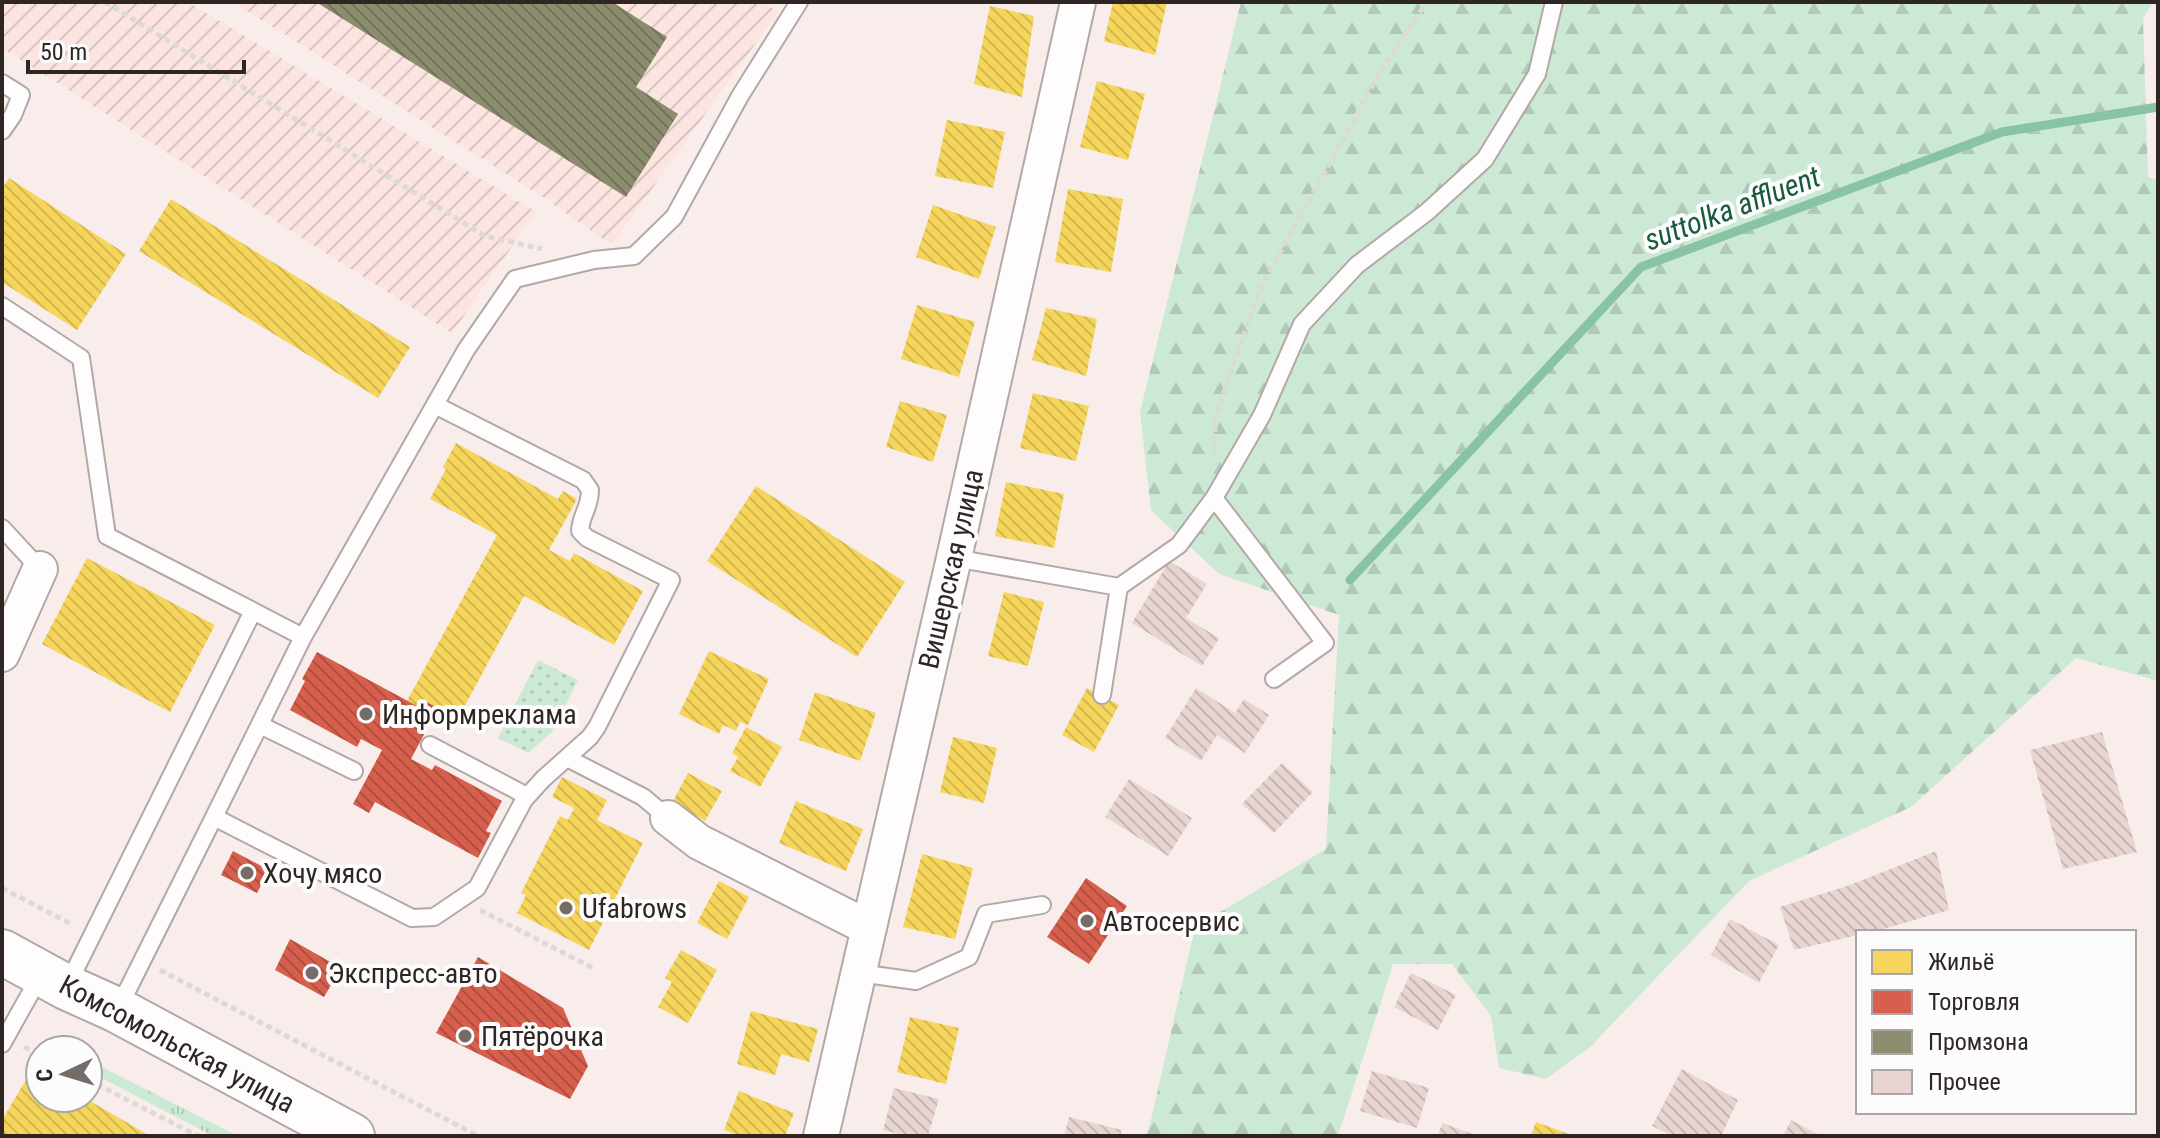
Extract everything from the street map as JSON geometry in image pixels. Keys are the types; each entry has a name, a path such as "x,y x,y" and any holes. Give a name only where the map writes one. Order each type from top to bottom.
{"main road":[{"name":"Комсомольская улица","path":"2,952 352,1136"}],"street":[{"name":"Вишерская улица","path":"821,1136 1078,2"},
{"path":"2,654 40,569"},
{"path":"668,818 699,842 869,928"}],"lane":[{"path":"117,1010 303,637 466,350 515,279 594,260 634,256 674,217 740,96 800,2"},
{"path":"954,558 1119,587 1179,545 1214,498 1262,415 1302,324 1357,265 1427,212 1485,159 1537,74 1554,2"},
{"path":"2,83 21,95 2,131"},
{"path":"2,306 81,358 107,536 303,637"},
{"path":"214,817 412,918 434,917 473,892 482,882 527,796 593,732 671,580 587,538 580,531 581,520 590,502 590,490 583,480 435,405"},
{"path":"1214,498 1325,643 1274,679"},
{"path":"2,528 40,569"},
{"path":"1102,695 1119,587"},
{"path":"2,1044 92,936 253,611"},
{"path":"260,725 354,771"},
{"path":"430,745 527,796"},
{"path":"567,758 643,797 668,818"},
{"path":"859,973 916,981 969,957 986,914 1042,905"}],"path":[{"path":"105,2 485,236 594,260"},
{"path":"1214,498 1215,418 1260,289 1384,65 1427,2"},
{"path":"2,888 92,936"},
{"path":"460,900 593,968"},
{"path":"141,961 478,1136"},
{"path":"104,1088 198,1136"}],"shaded area":[{"path":"2,2 188,2 536,212 452,333 2,48"},
{"path":"233,2 762,2 778,12 612,245 546,199"}],"green space":[{"path":"1241,2 2153,2 2143,19 2148,177 2158,180 2158,681 2076,658 1911,807 1749,881 1590,1047 1546,1079 1499,1068 1491,1016 1452,964 1393,964 1338,1136 1146,1136 1195,927 1326,849 1339,615 1219,574 1151,510 1140,412"},
{"path":"538,660 578,680 551,733 528,753 498,738"},
{"path":"104,1068 238,1136 213,1136 104,1079"}],"building: Жильё":[{"path":"1113,2 1167,2 1155,55 1104,41"},
{"path":"990,6 1034,16 1022,97 974,84"},
{"path":"1097,81 1145,94 1128,160 1080,147"},
{"path":"947,120 1005,132 993,188 935,176"},
{"path":"9,178 126,254 77,330 2,282 2,189"},
{"path":"1068,189 1123,199 1111,272 1055,262"},
{"path":"171,199 410,347 378,398 139,251"},
{"path":"933,205 996,227 979,279 916,257"},
{"path":"917,305 975,322 959,377 901,359"},
{"path":"1046,308 1097,319 1086,376 1032,360"},
{"path":"1033,393 1089,406 1076,461 1020,448"},
{"path":"900,401 947,415 933,462 886,447"},
{"path":"456,443 558,499 563,491 577,499 549,550 570,561 574,553 643,591 614,645 524,596 455,724 436,713 438,708 423,700 419,707 407,701 497,535 430,499"},
{"path":"1006,482 1064,494 1054,548 995,536"},
{"path":"756,486 905,582 857,657 707,561"},
{"path":"87,558 215,625 170,712 42,644"},
{"path":"1004,592 1044,602 1028,666 988,656"},
{"path":"709,651 769,679 748,725 740,722 736,731 723,725 719,734 679,714"},
{"path":"1087,688 1119,705 1094,752 1062,735"},
{"path":"815,692 876,713 860,761 799,740"},
{"path":"746,727 782,747 760,787 730,771 738,757 732,753"},
{"path":"953,737 997,748 984,803 940,792"},
{"path":"688,773 722,791 705,821 672,803"},
{"path":"562,777 607,800 597,820 643,843 589,950 517,913 526,895 521,893 560,816 568,820 574,808 552,797"},
{"path":"796,801 863,829 846,871 779,843"},
{"path":"922,854 973,868 955,939 903,927"},
{"path":"719,881 749,897 727,939 697,923"},
{"path":"681,950 717,970 688,1023 658,1007 672,982 665,978"},
{"path":"751,1011 818,1029 809,1062 781,1054 775,1075 737,1064"},
{"path":"910,1017 959,1028 946,1084 897,1072"},
{"path":"24,1083 24,1114 104,1114 104,1109 150,1136 2,1136 2,1120"},
{"path":"739,1091 794,1113 785,1136 740,1136 724,1130"},
{"path":"1536,1122 1574,1136 1531,1136"}],"building: Торговля":[{"path":"317,652 419,707 423,700 438,708 411,759 432,770 435,765 502,801 486,831 491,833 478,858 375,802 369,813 353,804 382,750 361,739 357,747 290,710"},
{"path":"233,851 269,870 257,893 221,875"},
{"name":"Автосервис","path":"1086,878 1127,906 1089,964 1047,937"},
{"path":"290,939 341,968 324,997 275,970"},
{"path":"478,957 563,1008 588,1066 570,1099 436,1033"}],"building: Промзона":[{"path":"316,2 612,2 667,37 636,87 678,114 626,197"}],"building: Прочее":[{"path":"1169,561 1207,584 1186,618 1219,638 1202,666 1132,623"},
{"path":"1196,688 1235,713 1244,699 1269,715 1245,753 1217,735 1201,761 1165,738"},
{"path":"2102,732 2137,852 2063,869 2030,750"},
{"path":"1282,763 1313,792 1274,833 1242,804"},
{"path":"1129,779 1192,818 1168,856 1105,817"},
{"path":"1936,851 1949,910 1880,930 1856,930 1856,935 1794,950 1780,907 1850,885"},
{"path":"1730,919 1779,945 1759,983 1711,955"},
{"path":"1411,973 1456,995 1438,1030 1394,1007"},
{"path":"1682,1069 1738,1100 1721,1136 1673,1136 1652,1126"},
{"path":"1372,1071 1429,1088 1417,1128 1360,1111"},
{"path":"894,1088 939,1099 928,1136 907,1136 883,1130"},
{"path":"1069,1117 1122,1130 1120,1136 1064,1136"},
{"path":"1791,1120 1821,1136 1783,1136"},
{"path":"1442,1123 1473,1134 1438,1136"}],"waterway":[{"name":"suttolka affluent","path":"1350,580 1641,267 2002,132 2158,107"}],"place":[{"name":"Информреклама","path":"366,714"},
{"name":"Хочу мясо","path":"247,873"},
{"name":"Ufabrows","path":"566,908"},
{"name":"Автосервис","path":"1087,921"},
{"name":"Экспресс-авто","path":"312,973"},
{"name":"Пятёрочка","path":"465,1036"}]}
